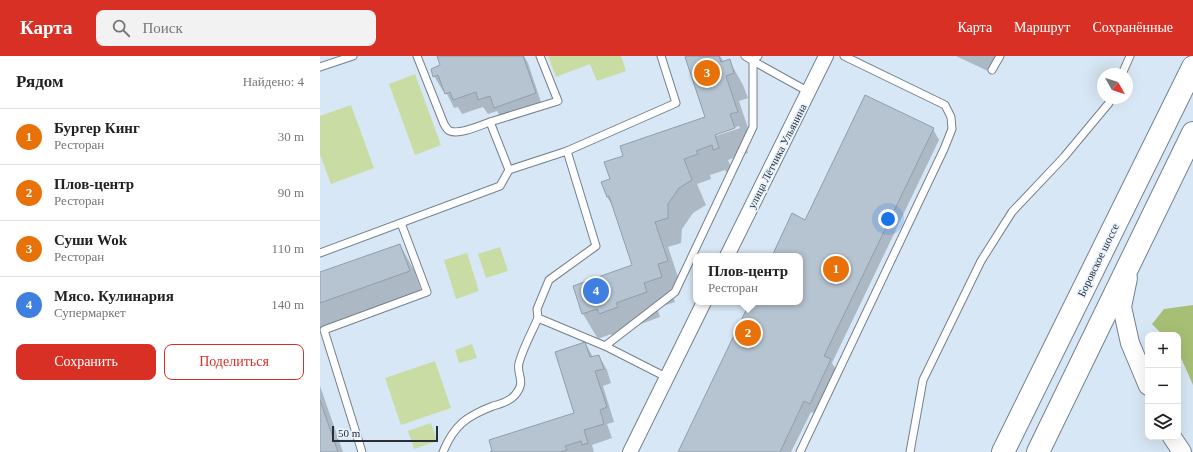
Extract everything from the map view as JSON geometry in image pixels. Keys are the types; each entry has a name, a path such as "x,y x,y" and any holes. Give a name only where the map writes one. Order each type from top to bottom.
{"main road":[{"name":"Боровское шоссе","path":"1003,452 1193,67"},
{"path":"1038,452 1193,133"}],"street":[{"name":"улица Лётчика Ульянина","path":"728,253 826,56"},
{"path":"1132,258 1122,307 1130,344 1145,379"},
{"path":"630,452 702,305"},
{"path":"1174,440 1182,452"}],"lane":[{"path":"320,67 353,56"},
{"path":"417,56 444,124 451,132 459,132 558,101 540,56"},
{"path":"320,253 500,186 509,170 566,151 676,103 661,56"},
{"path":"745,56 756,58 809,92"},
{"path":"800,452 952,130 951,117 945,106 844,56"},
{"path":"992,70 1000,56"},
{"path":"1125,68 1130,56"},
{"path":"693,253 753,127 756,58"},
{"path":"910,452 924,380 981,261 1012,212 1064,157 1107,104"},
{"path":"490,122 509,170"},
{"path":"443,452 453,433 459,425 469,417 507,401 515,396 520,388 521,382 518,365 538,318 537,309 549,280 596,246 566,151"},
{"path":"362,452 324,330 427,292 401,223"},
{"path":"605,346 675,292 693,254"},
{"path":"538,318 605,346 666,377"}],"shaded area":[{"path":"548,56 621,56 626,71 597,81 590,64 556,77"},
{"path":"415,74 441,145 415,155 389,84"},
{"path":"351,105 374,168 331,184 320,155 320,116"},
{"path":"500,247 508,271 486,278 478,254"},
{"path":"467,253 479,291 456,299 444,260"},
{"path":"1193,305 1193,385 1181,358 1181,332 1160,332 1152,324 1164,309"},
{"path":"472,344 477,358 459,363 455,350"},
{"path":"435,361 451,408 401,425 385,378"},
{"path":"431,423 437,441 414,449 408,431"}],"building":[{"path":"437,56 523,56 536,93 494,108 490,96 478,100 476,92 453,100 450,92 445,94 438,75 433,77 431,69 440,65"},
{"path":"719,56 721,62 730,59 734,73 726,76 738,112 730,114 735,128 715,135 719,148 713,150 712,145 696,151 698,154 684,159 692,180 679,188 668,204 668,218 655,222 668,261 658,264 662,277 644,283 647,292 616,303 618,307 599,314 597,309 582,314 573,286 632,265 609,196 607,197 601,182 610,179 604,162 623,156 620,146 705,117 685,57"},
{"path":"865,95 934,128 824,356 831,359 810,404 804,401 780,452 678,452 749,305 803,305 803,253 773,253 792,213 805,220"},
{"path":"400,244 410,271 320,303 320,272"},
{"path":"585,342 590,357 599,355 604,369 595,371 607,407 600,410 604,424 584,430 588,443 582,445 581,441 565,446 567,450 561,452 490,452 492,451 489,440 574,413 555,352"},
{"path":"320,400 338,452 320,452"}],"place":[{"name":"Суши Wok","path":"707,73"},
{"name":"Бургер Кинг","path":"836,269"},
{"name":"Мясо. Кулинария","path":"596,291"},
{"name":"Плов-центр","path":"748,333"}]}
